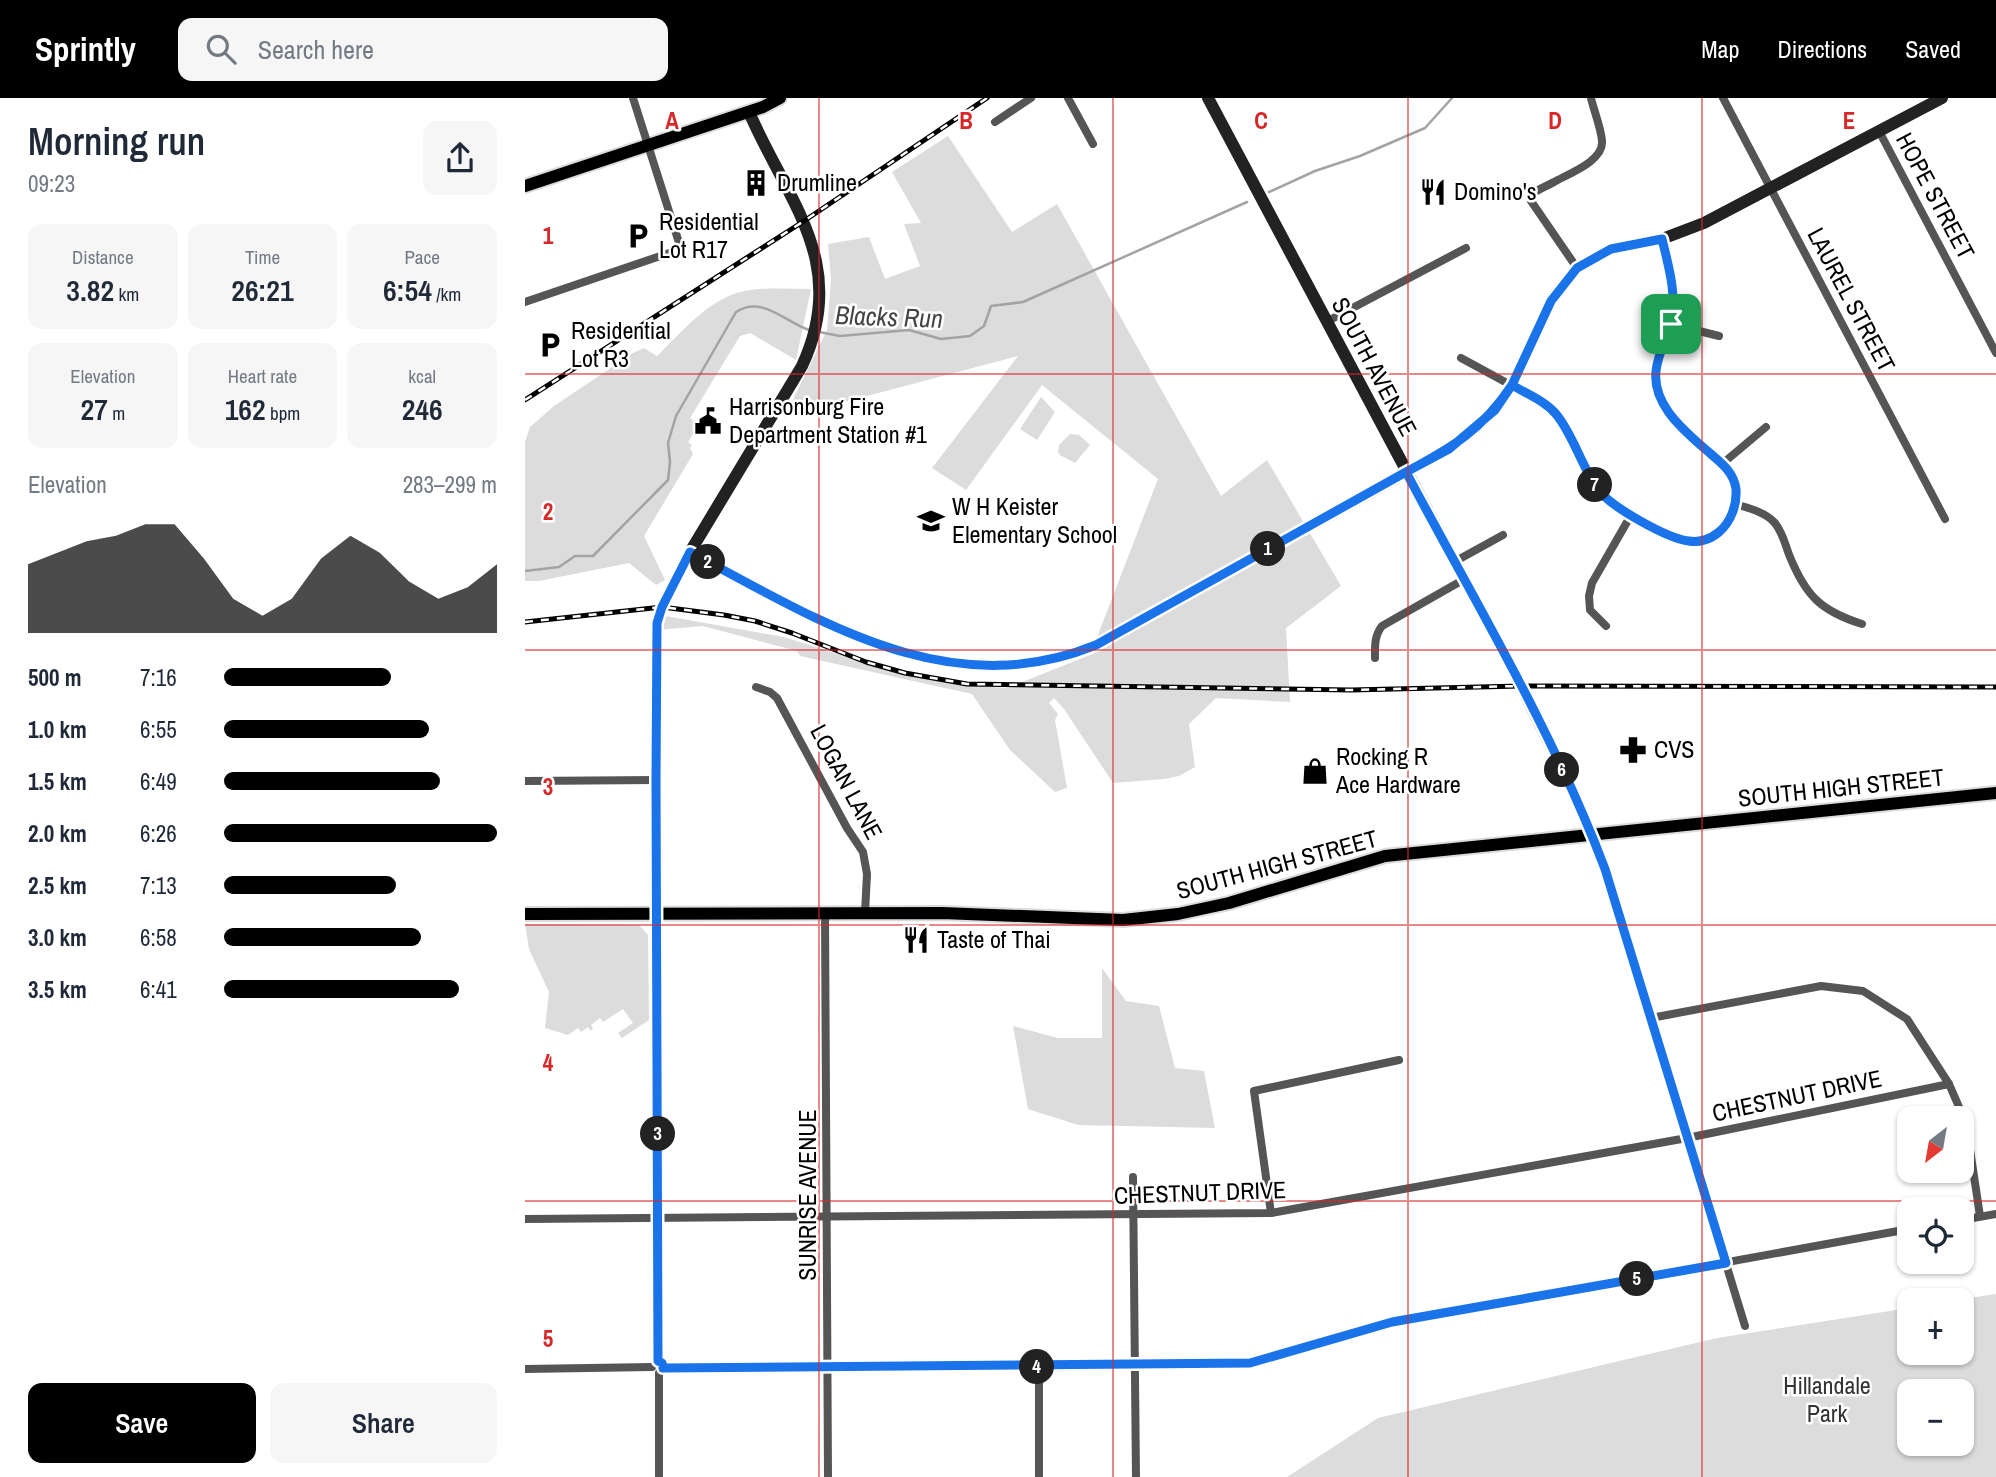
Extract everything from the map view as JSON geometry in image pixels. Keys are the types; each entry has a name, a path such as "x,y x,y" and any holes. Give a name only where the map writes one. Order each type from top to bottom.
{"main road":[{"path":"747,98 750,112"},
{"path":"525,186 750,112 780,98"},
{"name":"SOUTH HIGH STREET","path":"525,914 949,913 1123,920 1178,914 1229,903 1385,856 1996,793"}],"street":[{"path":"525,302 680,250 633,98"},
{"path":"995,122 1031,98"},
{"path":"1068,98 1093,144"},
{"name":"SOUTH AVENUE","path":"1207,98 1548,741 1592,835 1605,869 1745,1326"},
{"path":"1577,268 1531,201 1532,193 1594,158 1600,151 1602,139 1591,98"},
{"name":"LAUREL STREET","path":"1723,98 1945,519"},
{"path":"690,552 817,619 884,647 916,655 960,662 1027,664 1052,660 1096,645 1449,449 1469,434 1495,410 1512,385 1551,301 1577,268 1611,249 1662,239 1705,223 1942,98"},
{"path":"659,1477 657,623 662,607 690,552 802,366 817,323 820,284 809,232 750,112"},
{"name":"HOPE STREET","path":"1879,131 1996,353"},
{"path":"1461,358 1545,404 1556,414 1597,488 1613,504 1674,538 1690,542 1701,541 1721,530 1735,504 1735,484 1731,474 1679,426 1662,400 1656,366 1671,324 1674,286 1662,239"},
{"path":"1326,322 1466,247"},
{"path":"1671,324 1719,336"},
{"path":"1722,464 1766,427"},
{"path":"1735,504 1764,515 1777,525 1800,579 1818,604 1862,624"},
{"path":"1607,626 1590,610 1590,590 1631,514"},
{"path":"1454,562 1503,535"},
{"path":"1375,658 1377,633 1384,625 1463,580"},
{"name":"LOGAN LANE","path":"756,687 777,698 847,828 860,847 867,874 865,913"},
{"path":"525,781 656,780"},
{"name":"SUNRISE AVENUE","path":"825,913 828,1477"},
{"path":"1651,1018 1821,986 1863,991 1906,1019 1949,1084 1966,1123 1980,1216"},
{"path":"1271,1213 1254,1091 1399,1060"},
{"name":"CHESTNUT DRIVE","path":"525,1219 1271,1213 1687,1139 1949,1084"},
{"path":"1133,1177 1136,1477"},
{"path":"1974,1217 1996,1214"},
{"path":"525,1369 1039,1367 1250,1363 1392,1322 1897,1231"},
{"path":"1039,1367 1039,1477"}],"green space":[{"path":"948,136 1012,232 1057,204 1221,496 1267,460 1341,586 1286,628 1290,702 1216,698 1189,724 1195,767 1179,776 1113,783 1054,698 1049,703 1058,714 1055,720 1067,788 1055,792 1010,750 972,694 800,656 797,651 703,626 657,630 660,615 784,637 898,673 961,685 1007,688 1090,655 1268,550 1096,640 1158,479 1042,385 966,490 932,468 1018,356 784,418 827,330 831,279 828,244 869,237 885,279 920,266 904,224 921,223 892,172"},
{"path":"811,289 796,360 750,333 740,336 690,418 699,424 688,442 692,445 690,448 693,454 644,536 665,580 656,585 629,563 539,581 525,581 525,442 530,427 554,406 633,353 644,348 657,356 708,308 732,295 753,290"},
{"path":"1041,397 1055,412 1037,440 1020,429"},
{"path":"1070,434 1079,435 1090,445 1075,463 1058,452 1059,445"},
{"path":"525,924 639,925 648,935 649,1020 622,1038 618,1033 633,1023 623,1009 603,1022 600,1018 591,1025 591,1031 588,1027 581,1032 578,1028 568,1035 545,1028 549,992 529,949"},
{"path":"1102,968 1126,1001 1159,1006 1175,1068 1204,1071 1215,1128 1078,1125 1028,1109 1013,1026 1058,1038 1102,1038"},
{"name":"Hillandale Park","path":"1996,1294 1996,1477 1287,1477 1378,1418 1717,1338 1897,1310 1897,1365 1974,1365 1974,1297"}],"waterway":[{"name":"Blacks Run","path":"1269,192 1425,128 1452,98"},
{"name":"Blacks Run","path":"819,332 840,336 909,330 941,339 970,336 984,326 991,306 1023,302 1247,202"},
{"name":"Blacks Run","path":"525,571 559,567 575,556 593,556 668,480 668,443 676,416 736,312 746,308 764,308 809,330"}],"railway":[{"path":"525,400 804,221 987,98"},
{"path":"525,622 662,607 724,615 755,621 792,633 866,662 905,673 967,684 1351,690 1521,686 1996,687"}],"place":[{"name":"Drumline","path":"756,183"},
{"name":"Domino's","path":"1433,192"},
{"name":"Residential Lot R17","path":"638,236"},
{"name":"Residential Lot R3","path":"550,345"},
{"name":"Harrisonburg Fire Department Station #1","path":"708,421"},
{"name":"W H Keister Elementary School","path":"931,521"},
{"name":"CVS","path":"1633,750"},
{"name":"Rocking R Ace Hardware","path":"1315,771"},
{"name":"Taste of Thai","path":"916,940"}],"route":[{"path":"1671,324 1656,366 1662,400 1679,426 1722,464 1735,484 1735,504 1731,515 1714,536 1690,542 1674,538 1613,504 1597,488 1556,414 1545,404 1512,385 1495,410 1479,426 1449,449 1406,472 1521,686 1592,835 1605,869 1726,1263 1392,1322 1250,1363 1039,1367 663,1368 658,1361 657,623 662,607 690,552 845,633 884,647 926,657 978,664 1027,664 1052,660 1096,645 1406,472 1449,449 1495,410 1512,385 1551,301 1577,268 1611,249 1662,239 1674,286 1671,324"}]}
